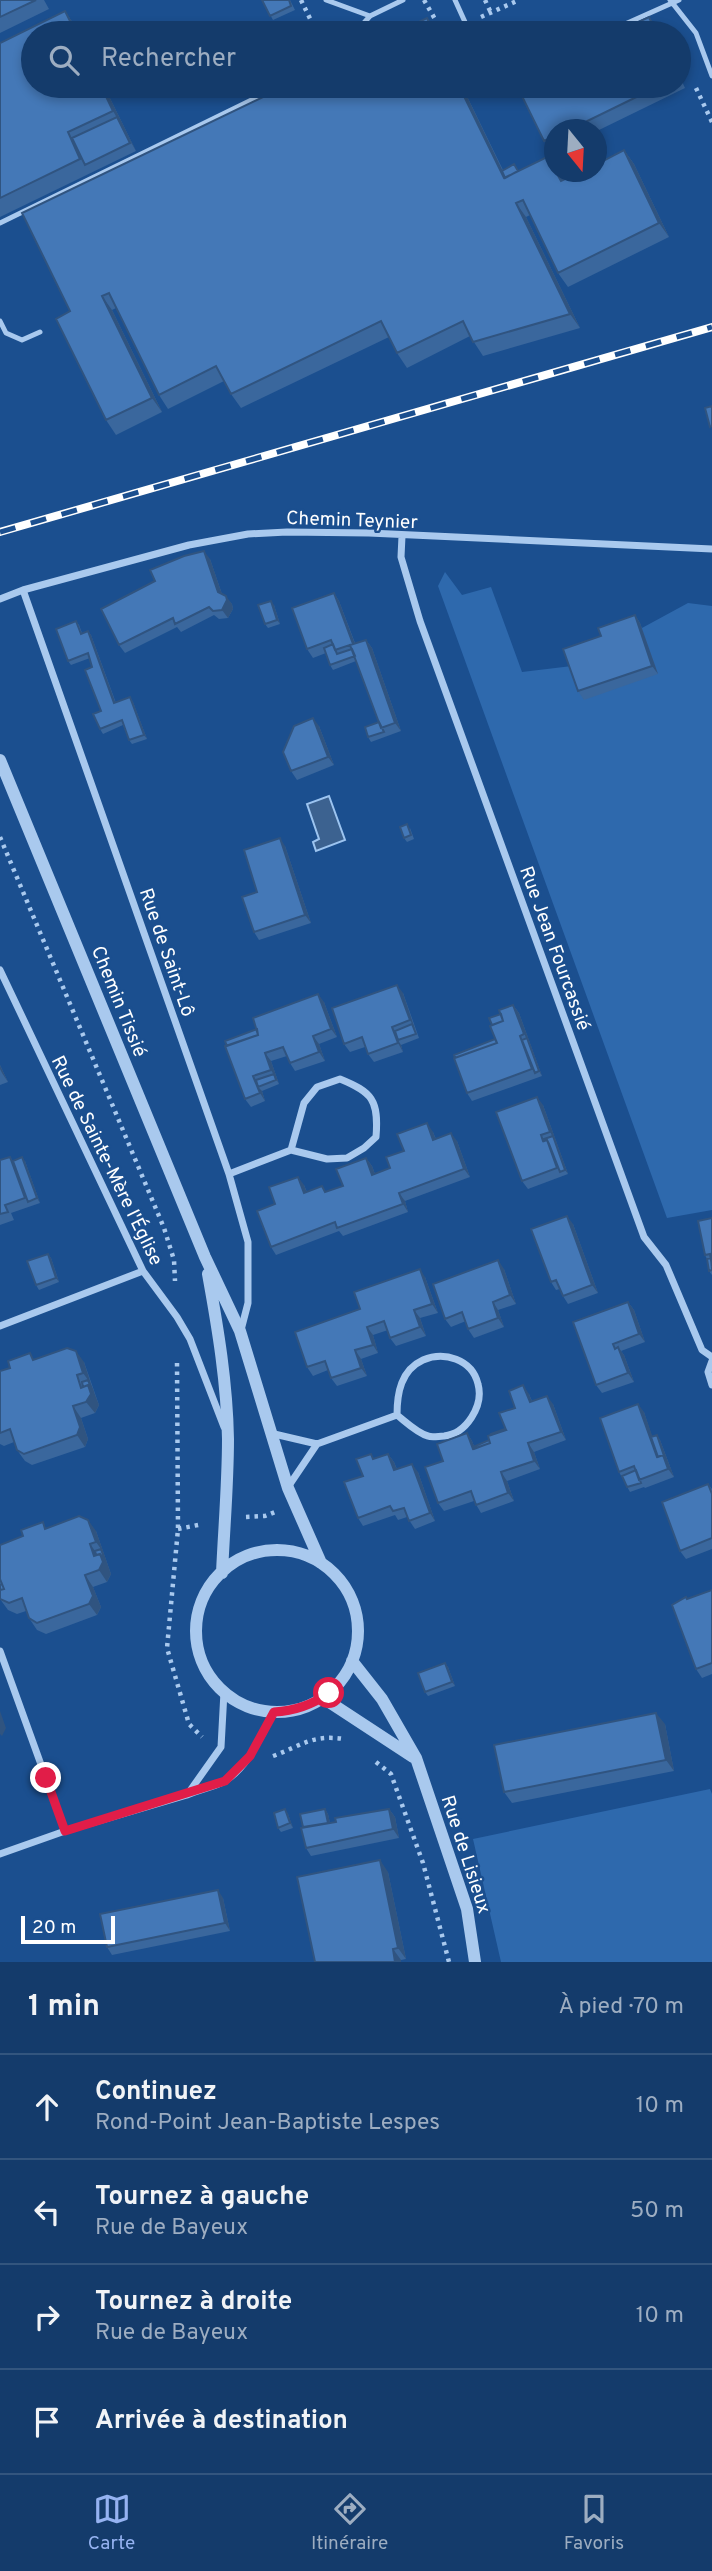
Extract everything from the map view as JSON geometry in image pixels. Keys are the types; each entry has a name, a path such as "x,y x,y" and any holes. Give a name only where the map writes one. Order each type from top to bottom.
{"street":[{"name":"Chemin Teynier","path":"0,599 23,590 189,545 248,534 287,532 712,549"},
{"name":"Rue Jean Fourcassié","path":"402,536 401,556 420,621 644,1237 666,1265 702,1350 712,1359"},
{"name":"Rue de Saint-Lô","path":"23,590 229,1174 248,1242 248,1303 240,1331"},
{"name":"Chemin Tissié","path":"0,760 205,1256 240,1331 288,1488 321,1563"},
{"name":"Rue de Sainte-Mère l'Église","path":"0,970 143,1271 190,1339 228,1437"},
{"path":"229,1174 291,1150 327,1159 347,1158 376,1137 378,1119 370,1096 362,1088 340,1079 317,1087 304,1103 291,1150"},
{"name":"Chemin Tissié","path":"205,1256 223,1362 228,1437 222,1573"},
{"path":"0,1326 143,1271"},
{"path":"440,1354 454,1358 469,1368 478,1384 478,1403 470,1422 452,1435 429,1437 397,1415 397,1395 404,1376 420,1361 440,1354"},
{"path":"712,1359 708,1372 712,1385"},
{"path":"270,1433 317,1444 397,1415"},
{"path":"288,1488 317,1444"},
{"path":"264,1552 293,1552 321,1563 336,1575 347,1589 355,1610 358,1637 344,1678 323,1698 308,1706 288,1711 274,1712 249,1707 224,1692 203,1664 196,1635 198,1615 210,1586 238,1561 264,1552"},
{"path":"0,1651 65,1831"},
{"name":"Rue de Lisieux","path":"352,1661 382,1699 415,1758 467,1909 475,1962"},
{"path":"187,1795 220,1747 224,1692"},
{"path":"323,1698 415,1758"},
{"path":"0,1854 225,1781 250,1756 274,1712"}],"lane":[{"path":"326,0 370,16"},
{"path":"366,21 370,16 403,0"},
{"path":"455,0 465,21"},
{"path":"631,21 679,0"},
{"path":"671,2 686,21"},
{"path":"691,27 696,33 712,76"},
{"path":"0,223 255,98"},
{"path":"0,321 6,333 22,340 40,332"}],"path":[{"path":"301,0 311,21"},
{"path":"424,0 436,21"},
{"path":"485,0 491,13"},
{"path":"0,837 164,1228 174,1260 177,1317 178,1529 167,1648 189,1724 198,1735 220,1747"},
{"path":"250,1756 265,1759 307,1740 326,1736 344,1739 354,1746"},
{"path":"373,1760 391,1774 423,1863 449,1962"}],"shaded area":[{"path":"445,572 462,595 491,587 522,672 572,666 688,603 712,606 712,1210 667,1218 438,586"},
{"path":"329,796 345,840 316,851 313,842 319,839 307,804"},
{"path":"710,1789 712,1962 501,1962 473,1839"}],"building":[{"path":"0,0 36,0 0,17"},
{"path":"262,0 289,0 291,6 270,16"},
{"path":"65,11 70,21 45,21"},
{"path":"21,33 21,98 107,98 113,111 68,132 80,159 0,198 0,43"},
{"path":"261,98 465,98 504,178 544,158 544,182 607,182 607,159 624,150 659,223 558,273 523,200 516,203 570,314 473,342 463,321 397,353 381,321 231,394 216,366 159,395 109,293 102,296 152,398 106,420 56,319 70,311 22,213"},
{"path":"523,98 634,98 592,119 544,119 544,141"},
{"path":"117,117 130,143 85,165 72,138"},
{"path":"514,164 518,171 505,178 502,171"},
{"path":"712,406 712,426 710,427 705,408"},
{"path":"204,551 218,592 226,596 222,610 213,611 209,607 175,624 173,618 119,645 101,609 155,581 150,570"},
{"path":"334,593 353,644 335,650 331,640 307,649 292,608"},
{"path":"271,601 277,620 265,624 258,605"},
{"path":"635,615 652,666 578,691 563,649 601,636 598,628"},
{"path":"76,621 81,634 88,631 114,703 130,697 144,735 129,740 122,720 100,729 93,714 101,711 85,670 92,667 88,653 68,661 56,629"},
{"path":"366,640 395,723 381,728 350,645"},
{"path":"333,644 337,654 352,649 355,656 330,665 324,648"},
{"path":"313,718 328,757 291,771 283,752 294,726"},
{"path":"379,722 384,732 368,737 365,727"},
{"path":"407,824 411,835 404,838 400,827"},
{"path":"280,838 305,915 254,932 242,897 257,892 244,850"},
{"path":"397,985 410,1020 392,1027 398,1043 368,1054 362,1037 344,1044 332,1008"},
{"path":"318,994 331,1029 313,1036 319,1052 290,1063 283,1047 265,1053 271,1070 253,1076 260,1093 245,1099 225,1046 258,1035 253,1018"},
{"path":"513,1005 524,1034 520,1036 532,1069 467,1093 454,1058 497,1043 490,1026 503,1021 499,1010"},
{"path":"501,1014 503,1021 492,1025 489,1018"},
{"path":"412,1024 416,1034 398,1040 395,1031"},
{"path":"257,1029 258,1035 227,1046 225,1041"},
{"path":"527,1038 539,1071 535,1073 522,1040"},
{"path":"495,1039 497,1043 455,1058 454,1055"},
{"path":"274,1074 276,1080 258,1087 256,1080"},
{"path":"537,1097 550,1132 541,1135 543,1141 547,1140 557,1168 522,1181 496,1112"},
{"path":"427,1123 433,1140 451,1133 464,1169 399,1193 403,1204 337,1228 335,1222 271,1247 257,1211 275,1204 269,1187 298,1177 304,1193 322,1186 325,1192 343,1186 336,1169 366,1158 372,1175 390,1168 386,1157 404,1151 397,1134"},
{"path":"553,1136 565,1170 560,1172 547,1140 544,1141"},
{"path":"10,1157 25,1198 5,1205 8,1212 0,1214 0,1160"},
{"path":"22,1157 37,1198 28,1202 13,1161"},
{"path":"567,1216 592,1285 563,1296 556,1280 551,1282 531,1229"},
{"path":"712,1218 712,1266 710,1254 705,1255 698,1221"},
{"path":"48,1254 56,1278 36,1285 27,1261"},
{"path":"711,1258 712,1270 709,1271 707,1259"},
{"path":"498,1260 510,1295 493,1302 498,1318 468,1329 462,1312 445,1319 433,1284"},
{"path":"420,1269 432,1304 414,1310 420,1327 390,1338 384,1321 367,1327 373,1345 355,1350 361,1368 331,1378 325,1361 307,1367 295,1332 360,1309 354,1292"},
{"path":"628,1302 639,1334 613,1344 615,1349 618,1347 628,1373 596,1385 573,1322"},
{"path":"67,1348 76,1351 83,1373 77,1375 81,1388 88,1385 91,1394 86,1402 73,1406 80,1427 77,1435 24,1454 17,1450 10,1429 0,1433 0,1371 10,1368 8,1361 30,1353 33,1360"},
{"path":"88,1380 93,1392 88,1385 83,1387 82,1382"},
{"path":"523,1385 530,1402 547,1396 561,1432 528,1443 534,1461 501,1472 508,1493 476,1505 471,1491 438,1503 425,1467 443,1461 437,1444 467,1433 473,1449 490,1443 488,1436 506,1430 499,1413 515,1408 509,1391"},
{"path":"638,1404 657,1457 663,1455 668,1469 639,1480 634,1466 619,1472 600,1418"},
{"path":"657,1435 665,1459 663,1455 658,1457 651,1437"},
{"path":"489,1440 490,1443 474,1449 473,1447"},
{"path":"371,1454 373,1459 388,1454 394,1470 412,1464 430,1513 409,1521 404,1508 393,1511 390,1506 358,1518 344,1482 363,1476 356,1459"},
{"path":"636,1470 641,1483 627,1487 622,1476"},
{"path":"708,1484 712,1494 712,1538 680,1551 662,1502"},
{"path":"79,1516 88,1520 96,1542 90,1544 94,1556 100,1554 103,1562 99,1570 85,1575 93,1596 89,1604 37,1623 29,1618 22,1598 9,1603 0,1599 0,1590 4,1589 0,1579 0,1545 23,1536 21,1530 43,1522 45,1529"},
{"path":"101,1549 105,1561 100,1554 96,1555 95,1551"},
{"path":"712,1590 712,1663 696,1669 672,1605 686,1597 687,1599"},
{"path":"445,1663 452,1682 425,1692 418,1673"},
{"path":"656,1713 666,1760 504,1792 494,1745"},
{"path":"285,1809 290,1823 278,1828 274,1813"},
{"path":"325,1809 328,1823 303,1827 300,1814"},
{"path":"389,1809 393,1829 306,1848 301,1828 336,1822 335,1818"},
{"path":"380,1860 398,1948 393,1949 395,1962 315,1962 297,1877"},
{"path":"218,1890 225,1923 107,1947 100,1914"}],"railway":[{"path":"0,532 712,327"}],"route":[{"path":"46,1778 65,1831 187,1795 225,1781 239,1768 250,1756 274,1712 308,1706 329,1693"}]}
